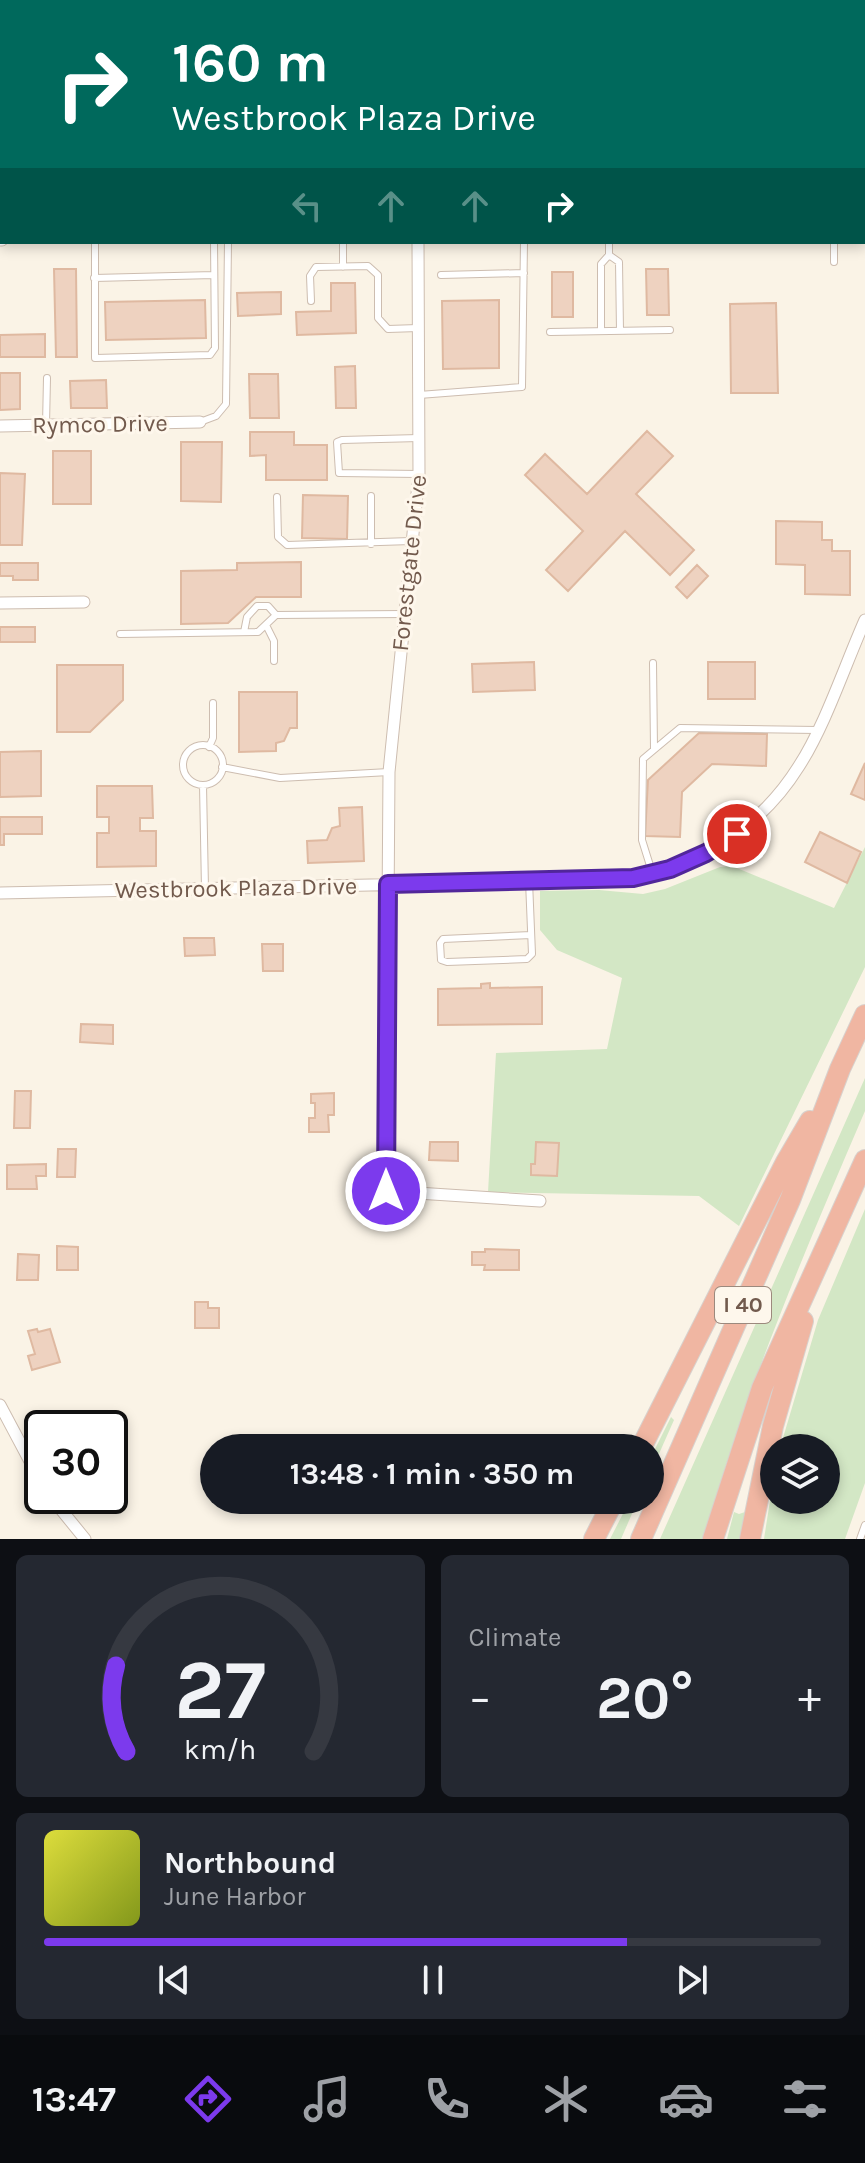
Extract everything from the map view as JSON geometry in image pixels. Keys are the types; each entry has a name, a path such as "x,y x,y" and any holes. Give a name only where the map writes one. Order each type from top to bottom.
{"highway":[{"name":"I 40","path":"641,1539 790,1200 840,1069 865,1015"},
{"path":"648,1434 786,1162 840,1069"},
{"name":"I 40","path":"713,1539 762,1388 865,1160"},
{"path":"750,1539 763,1467 785,1382 835,1227"},
{"path":"594,1539 607,1514"}],"street":[{"name":"Forestgate Drive","path":"418,244 419,474 389,772 386,1191 540,1201"},
{"name":"Rymco Drive","path":"0,426 200,422"},
{"path":"0,603 84,602"},
{"name":"Westbrook Plaza Drive","path":"0,893 605,880 633,878 670,869 706,853 737,834 763,812 801,764 865,620"},
{"path":"0,1405 5,1431 24,1458"},
{"path":"65,1514 85,1539"}],"lane":[{"path":"95,244 95,358 210,355 215,348 214,244"},
{"path":"200,422 216,416 226,404 228,244"},
{"path":"343,244 343,267"},
{"path":"419,395 522,387 524,244"},
{"path":"601,331 601,264 609,255 609,244"},
{"path":"834,244 834,262"},
{"path":"609,255 619,262 620,331"},
{"path":"311,301 310,276 316,267 368,266 378,275 378,318 388,329 418,328"},
{"path":"441,275 524,273"},
{"path":"94,278 214,275"},
{"path":"550,332 670,330"},
{"path":"46,425 47,378"},
{"path":"419,438 337,442 338,471 341,474 419,474"},
{"path":"371,496 371,544"},
{"path":"277,497 278,537 287,545 411,541"},
{"path":"244,632 247,617 257,606 268,606 276,615"},
{"path":"120,634 258,632 276,615 404,614"},
{"path":"266,625 274,641 274,661"},
{"path":"653,663 654,749"},
{"path":"209,747 213,738 213,703"},
{"path":"652,872 642,840 643,759 654,749 680,728 817,730"},
{"path":"209,747 220,757 222,767 215,781 203,785 190,781 183,764 193,748 209,747"},
{"path":"222,767 280,778 389,772"},
{"path":"203,785 205,889"},
{"path":"529,881 532,954 527,959 441,960 440,943 443,939 531,935"},
{"path":"860,1539 865,1525"}],"green space":[{"path":"865,847 865,967 739,1226 699,1196 488,1192 496,1053 607,1049 622,978 557,950 540,930 540,891 599,890 643,894 665,889 720,867 732,866 834,908"},
{"path":"865,1078 865,1111 798,1269 757,1376 704,1539 660,1539"},
{"path":"865,1209 865,1483 845,1539 764,1539 768,1514 840,1514 840,1434 784,1434 818,1320"},
{"path":"671,1417 674,1420 664,1442 662,1434"},
{"path":"734,1512 745,1512 740,1539 727,1539"},
{"path":"623,1514 632,1514 621,1539 610,1539"}],"building":[{"path":"54,269 76,269 77,357 56,357"},
{"path":"646,269 668,269 669,315 647,315"},
{"path":"552,272 573,272 573,317 552,317"},
{"path":"331,283 355,283 356,333 297,335 296,312 331,311"},
{"path":"281,292 281,314 238,316 237,293"},
{"path":"205,300 206,338 106,340 105,302"},
{"path":"499,300 499,368 443,369 442,301"},
{"path":"776,303 778,393 731,393 730,304"},
{"path":"45,334 45,357 0,357 0,335"},
{"path":"355,366 356,408 336,408 335,367"},
{"path":"0,373 20,373 20,409 0,410"},
{"path":"249,374 278,374 279,418 250,418"},
{"path":"106,380 107,408 71,408 70,381"},
{"path":"647,431 673,456 636,494 694,550 670,575 625,531 568,591 546,570 583,531 525,475 545,454 587,494"},
{"path":"250,432 294,432 294,445 327,445 327,480 266,480 266,455 250,456"},
{"path":"181,442 222,442 221,502 181,501"},
{"path":"53,451 91,451 91,504 53,504"},
{"path":"0,473 25,474 22,545 0,545"},
{"path":"303,495 348,496 347,539 302,538"},
{"path":"776,521 822,522 822,540 832,540 832,551 850,551 850,595 805,594 805,565 776,564"},
{"path":"301,562 301,597 256,597 228,623 181,624 181,571 237,570 237,563"},
{"path":"0,563 38,563 38,580 13,580 13,576 0,576"},
{"path":"697,565 708,576 687,598 676,587"},
{"path":"0,627 35,627 35,642 0,642"},
{"path":"534,662 535,690 473,692 472,664"},
{"path":"708,662 755,662 755,699 708,699"},
{"path":"57,665 123,665 123,700 90,732 57,732"},
{"path":"239,692 297,692 297,728 290,728 284,741 276,743 276,751 239,752"},
{"path":"699,733 767,734 766,766 712,764 682,792 680,837 645,836 648,780"},
{"path":"41,751 41,796 0,797 0,752"},
{"path":"865,763 865,800 851,794"},
{"path":"97,786 152,786 153,818 140,818 140,831 156,831 156,866 97,867 97,833 109,833 109,817 97,817"},
{"path":"362,807 364,861 308,863 307,841 327,840 332,828 340,826 339,808"},
{"path":"0,817 42,817 42,834 4,834 4,845 0,845"},
{"path":"820,832 861,852 847,883 805,862"},
{"path":"184,938 214,938 215,955 185,956"},
{"path":"262,944 283,944 283,971 263,971"},
{"path":"490,983 490,988 542,987 542,1024 438,1025 438,989 481,988 481,984"},
{"path":"81,1024 113,1025 113,1044 80,1042"},
{"path":"15,1091 31,1091 30,1128 14,1128"},
{"path":"334,1093 334,1115 328,1115 329,1132 309,1132 309,1118 315,1118 315,1103 311,1103 311,1094"},
{"path":"430,1142 458,1142 458,1161 429,1160"},
{"path":"536,1142 559,1143 557,1176 531,1175"},
{"path":"58,1149 76,1149 75,1177 57,1177"},
{"path":"46,1164 46,1176 36,1176 37,1189 7,1189 7,1165"},
{"path":"57,1246 78,1247 78,1270 57,1270"},
{"path":"485,1249 519,1250 519,1270 484,1270 485,1265 472,1265 472,1252 485,1252"},
{"path":"18,1254 39,1255 38,1280 17,1280"},
{"path":"195,1302 208,1302 208,1308 219,1308 219,1328 195,1328"},
{"path":"37,1329 38,1332 50,1329 60,1362 32,1370 28,1356 35,1354 28,1331"}],"route":[{"path":"386,1191 388,884 633,878 670,869 706,853 737,834"}]}
